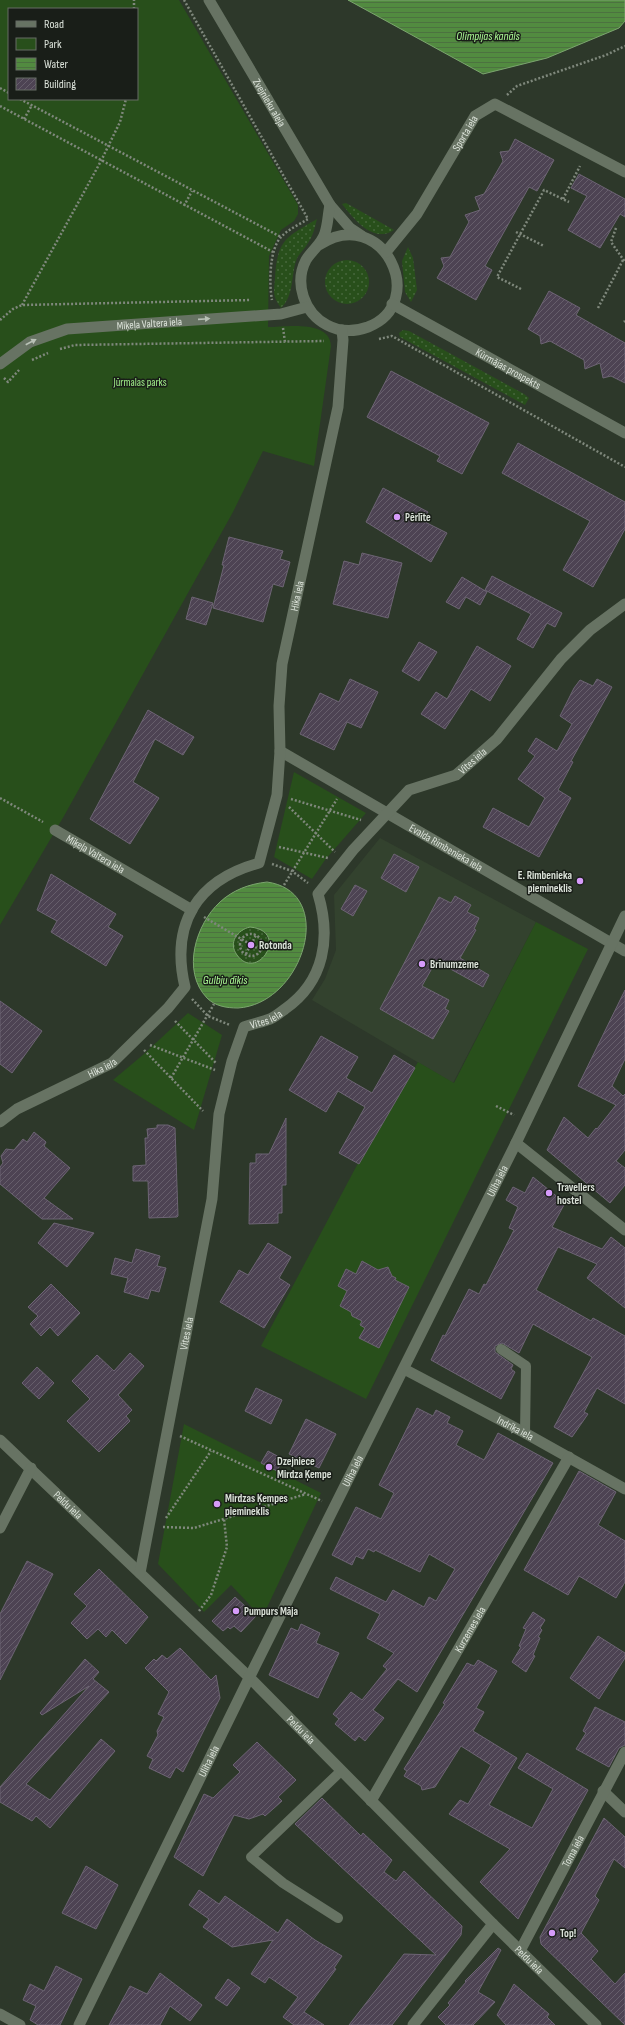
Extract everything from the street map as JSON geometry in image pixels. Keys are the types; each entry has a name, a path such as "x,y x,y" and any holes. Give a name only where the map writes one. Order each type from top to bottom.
{"street":[{"name":"Zvejnieku aleja","path":"209,0 330,205 350,228 362,236"},
{"path":"495,104 625,172"},
{"name":"Sporta iela","path":"386,252 417,214 475,116 495,104"},
{"path":"319,245 325,233 330,205"},
{"path":"353,234 362,236 380,245 386,252 395,268 397,287 392,304 387,313 371,326 352,331 333,328 318,320 307,307 301,288 302,269 312,251 319,245 335,236 353,234"},
{"name":"Kūrmājas prospekts","path":"392,304 625,433"},
{"name":"Miķeļa Valtera iela","path":"0,364 30,342 67,329 281,314 307,307"},
{"name":"Hika iela","path":"259,863 277,795 280,751 279,706 282,664 338,407 343,340 342,330"},
{"name":"Vites iela","path":"140,1573 174,1433 212,1199 219,1114 232,1061 244,1027 271,1019 295,1002 313,980 321,960 325,938 324,915 318,894 344,861 376,825 409,790 456,775 497,740 560,659 590,630 625,604"},
{"name":"Evalda Rimbenieka iela","path":"280,751 625,951"},
{"name":"Miķeļa Valtera iela","path":"55,830 192,910"},
{"path":"184,987 180,968 180,948 184,928 192,910 204,893 220,879 238,868 259,863"},
{"name":"Uliha iela","path":"79,2025 249,1677 516,1143 625,916"},
{"name":"Hika iela","path":"0,1122 17,1109 112,1063 165,1011 184,987"},
{"path":"516,1143 625,1230"},
{"name":"Indriķa iela","path":"404,1369 569,1457 625,1490"},
{"name":"Peldu iela","path":"0,1440 249,1677 493,1924 596,2025"},
{"name":"Kurzemes iela","path":"371,1801 569,1457"},
{"path":"0,1528 31,1468"},
{"name":"Toma iela","path":"520,1951 603,1791 625,1752"},
{"path":"603,1791 625,1812"},
{"path":"413,2025 493,1924"},
{"path":"0,2014 20,2025"}],"lane":[{"path":"501,1349 526,1366 525,1433"},
{"path":"338,1918 283,1883 252,1857 341,1771"}],"path":[{"path":"184,0 308,219 281,237 273,252 271,299"},
{"path":"495,104 517,86 606,55 625,46"},
{"path":"22,100 281,237"},
{"path":"22,306 101,161 120,122 126,100"},
{"path":"24,119 32,105"},
{"path":"0,106 184,206 273,252"},
{"path":"563,199 580,166"},
{"path":"521,289 497,276 544,190 568,202"},
{"path":"184,206 192,191"},
{"path":"598,308 624,261 611,242 616,228"},
{"path":"516,232 544,246"},
{"path":"0,320 13,309 22,306 256,300"},
{"path":"373,340 392,336 625,467"},
{"path":"29,363 54,350 75,345 285,342"},
{"path":"8,382 24,367"},
{"path":"284,886 303,852 344,788"},
{"path":"277,795 376,825"},
{"path":"277,795 344,861"},
{"name":"Miķeļa Valtera iela","path":"0,798 55,830"},
{"path":"264,844 344,861"},
{"path":"259,863 276,865 292,871 302,877 318,894"},
{"path":"206,919 248,943"},
{"path":"240,939 248,934 256,935 261,942 261,950"},
{"path":"253,941 256,935"},
{"path":"240,939 241,948 246,954 254,955 261,950"},
{"path":"255,946 261,950"},
{"path":"246,954 249,948"},
{"path":"184,987 194,1003 208,1016 225,1024 244,1027"},
{"path":"171,1078 214,1004"},
{"path":"165,1011 217,1063"},
{"path":"149,1045 215,1070"},
{"path":"144,1049 203,1111"},
{"path":"496,1106 518,1118"},
{"path":"174,1433 177,1443"},
{"path":"174,1433 323,1502"},
{"path":"212,1451 160,1526 194,1528 306,1494"},
{"path":"193,1607 198,1613 211,1596 227,1547 224,1519"}],"shaded area":[{"name":"Brīnumzeme","path":"380,838 536,922 453,1083 312,1000 325,979 336,950 334,895"}],"green space":[{"name":"Jūrmalas parks","path":"0,0 179,0 298,205 298,214 294,221 281,230 269,256 268,327 306,326 315,328 329,337 331,346 314,466 263,451 233,512 64,816 0,925"},
{"path":"346,203 394,230 386,234 371,232 358,223 342,204"},
{"path":"317,219 314,231 307,245 297,258 290,292 281,308 276,300 274,291 276,265 281,247 285,241 298,230"},
{"path":"408,247 413,258 417,290 411,302 405,292 402,261"},
{"path":"343,260 351,260 363,266 369,278 369,286 363,298 351,304 343,304 331,298 325,286 325,278 331,266"},
{"path":"403,330 409,331 524,394 529,398 525,405 400,337 399,333"},
{"path":"294,772 366,813 325,860 312,879 274,857"},
{"path":"536,922 588,949 366,1399 261,1346 357,1165 418,1062 454,1083"},
{"path":"251,927 264,932 269,945 264,958 251,963 238,958 233,945 238,932"},
{"path":"188,1013 222,1035 194,1130 113,1080 144,1054"},
{"path":"184,1424 321,1493 262,1618 231,1585 204,1612 158,1564"}],"water":[{"name":"Olimpijas kanāls","path":"348,0 625,0 625,21 619,28 547,58 483,74"},
{"name":"Gulbju dīķis","path":"267,882 289,890 302,905 306,925 304,947 294,969 280,988 261,1002 238,1008 221,1006 207,998 199,987 195,975 193,962 198,935 211,911 220,902 230,894 242,888","holes":["250,927 262,930 268,937 269,945 266,953 261,960 253,963 245,962 234,950 233,946 235,938 241,931"]}],"building":[{"path":"515,139 554,160 537,191 529,187 485,266 492,270 476,300 437,278 444,266 441,258 450,257 469,222 465,215 480,210 475,197 484,194 503,161 500,152 509,151"},
{"path":"579,174 625,199 625,217 620,214 600,248 568,230 587,196 571,188"},
{"path":"549,291 580,308 576,315 625,343 625,383 611,376 603,378 600,363 585,369 584,360 550,341 541,344 540,336 528,329"},
{"path":"391,371 489,423 462,474 437,461 440,456 367,417"},
{"path":"518,443 625,502 625,529 593,587 563,570 590,521 502,473"},
{"name":"Pērlīte","path":"383,488 428,512 423,521 447,533 431,562 366,522"},
{"path":"229,537 283,551 280,559 290,562 283,587 273,584 263,622 213,608 224,565 222,565"},
{"path":"362,553 402,563 388,618 333,604 344,561 359,565"},
{"path":"492,576 562,613 555,627 547,623 533,648 517,639 531,614 485,590"},
{"path":"462,577 487,592 480,605 466,597 459,609 446,602"},
{"path":"192,597 213,603 206,625 186,619"},
{"path":"419,642 437,652 419,681 402,671"},
{"path":"477,646 511,666 490,701 471,689 445,729 421,714 436,692 447,699"},
{"path":"350,679 378,692 361,728 347,722 334,750 300,734 320,693 339,702"},
{"path":"597,679 612,687 571,761 573,762 558,790 571,798 539,857 483,827 493,808 529,827 545,798 518,779 535,756 528,751 536,738 557,751 572,724 560,716 574,688 580,680 593,686"},
{"path":"148,710 194,737 183,755 155,739 133,782 159,798 130,844 90,819"},
{"path":"394,854 419,867 406,892 381,878"},
{"path":"51,874 116,914 108,927 123,936 106,966 51,932 57,921 37,910"},
{"path":"355,885 367,891 353,916 341,909"},
{"path":"455,896 471,905 467,912 479,918 474,929 476,930 460,958 489,975 483,987 436,961 422,986 449,1000 445,1009 449,1011 433,1039 380,1009 439,897 451,903"},
{"path":"625,990 625,1059 612,1086 623,1096 625,1094 625,1150 616,1161 625,1168 625,1185 610,1203 547,1150 564,1117 588,1138 616,1105 578,1086"},
{"path":"0,1001 42,1031 12,1073 0,1064"},
{"path":"321,1036 358,1057 346,1078 372,1093 394,1055 415,1068 359,1164 339,1153 365,1107 338,1091 326,1112 289,1090"},
{"path":"286,1118 286,1185 282,1185 282,1213 278,1213 278,1223 249,1224 250,1163 256,1163 256,1154 269,1154"},
{"path":"157,1125 168,1125 175,1128 177,1217 149,1218 148,1181 133,1181 133,1166 146,1165 145,1138 148,1138 147,1129 157,1128"},
{"path":"34,1132 46,1142 44,1146 70,1168 44,1198 73,1219 42,1219 0,1184 0,1167 3,1163 1,1156 6,1149 14,1150 23,1139 27,1142"},
{"path":"533,1177 565,1203 552,1227 602,1249 611,1237 625,1248 625,1308 587,1278 597,1264 558,1247 536,1290 591,1321 593,1318 625,1336 625,1404 597,1388 584,1412 588,1414 572,1437 554,1427 592,1357 533,1324 519,1353 502,1343 495,1346 495,1352 513,1365 511,1369 515,1372 501,1399 431,1360 443,1335 445,1336 469,1289 479,1294 484,1284 486,1285 514,1230 509,1228 518,1207 506,1200 513,1187 525,1193"},
{"path":"54,1223 94,1233 67,1267 38,1243"},
{"path":"268,1243 291,1257 279,1278 290,1285 264,1328 220,1302 239,1270 248,1275"},
{"path":"136,1249 160,1256 157,1266 166,1268 159,1292 151,1290 148,1299 124,1292 128,1278 111,1274 115,1258 132,1263"},
{"path":"362,1261 378,1270 388,1267 392,1276 396,1278 395,1280 409,1287 379,1348 359,1338 365,1328 360,1325 362,1321 352,1316 351,1312 340,1306 347,1291 338,1286 346,1269 356,1274"},
{"path":"51,1284 80,1313 58,1336 50,1327 41,1336 30,1324 38,1316 28,1307"},
{"path":"130,1353 144,1366 118,1395 132,1410 126,1416 130,1421 99,1452 67,1421 90,1399 72,1381 97,1355 114,1371"},
{"path":"37,1367 54,1383 39,1399 22,1383"},
{"path":"256,1388 282,1400 271,1424 245,1411"},
{"path":"417,1408 433,1416 436,1410 450,1417 447,1423 463,1431 456,1445 484,1460 498,1433 553,1463 417,1692 398,1679 373,1710 384,1718 365,1741 359,1736 355,1741 335,1724 339,1719 333,1714 351,1692 362,1700 387,1669 383,1666 394,1653 367,1638 380,1614 330,1589 336,1577 386,1602 393,1590 424,1607 429,1597 436,1601 455,1569 429,1554 420,1572 375,1550 374,1552 368,1549 363,1559 356,1556 352,1565 332,1555 356,1507 381,1519 394,1493 379,1485"},
{"path":"306,1419 336,1434 319,1468 289,1454"},
{"path":"268,1451 283,1459 277,1471 261,1463"},
{"path":"579,1471 616,1492 598,1525 625,1541 625,1582 616,1598 579,1576 568,1595 524,1570"},
{"path":"27,1561 53,1574 0,1680 0,1614"},
{"path":"99,1569 148,1617 126,1644 112,1630 106,1637 98,1629 87,1639 71,1623 87,1606 74,1594"},
{"name":"Pumpurs Māja","path":"235,1597 256,1616 241,1632 234,1626 230,1629 228,1627 223,1631 212,1621"},
{"path":"533,1612 545,1620 540,1628 542,1630 538,1637 540,1638 533,1655 535,1656 526,1672 512,1662 521,1647 519,1646 526,1629 523,1628"},
{"path":"301,1624 320,1633 316,1643 339,1653 318,1698 269,1675 291,1628 298,1631"},
{"path":"598,1636 625,1653 625,1658 599,1699 570,1678"},
{"path":"180,1648 211,1680 216,1675 220,1698 183,1772 176,1767 170,1778 149,1768 153,1759 147,1756 158,1735 157,1731 164,1717 158,1714 169,1692 145,1668 154,1659 156,1661 162,1655 167,1659"},
{"path":"85,1659 99,1672 93,1679 109,1692 26,1784 50,1800 101,1739 115,1751 50,1828 36,1816 32,1821 0,1802 0,1787 89,1686 42,1715 40,1713"},
{"path":"478,1660 497,1671 476,1708 484,1712 473,1731 517,1758 489,1805 532,1828 553,1789 518,1768 527,1753 588,1790 518,1919 480,1882 510,1849 449,1814 460,1800 468,1804 491,1765 461,1746 435,1787 422,1790 421,1786 404,1776 407,1771 404,1769 445,1704 443,1703 467,1663 474,1666"},
{"path":"595,1707 625,1722 625,1745 619,1748 609,1767 576,1749 586,1733 583,1731"},
{"path":"257,1742 296,1780 278,1797 282,1801 265,1816 263,1814 249,1819 234,1815 203,1876 174,1857 204,1794 213,1798 240,1772 233,1765"},
{"path":"322,1798 361,1836 363,1833 392,1860 384,1872 396,1881 404,1871 462,1926 461,1935 392,2025 349,2025 404,1954 436,1955 295,1824"},
{"path":"604,1818 625,1837 625,1868 614,1859 595,1896 599,1900 581,1933 598,1951 591,1959 615,1984 625,1973 625,2025 541,1944 540,1937"},
{"path":"86,1866 118,1885 96,1929 62,1913"},
{"path":"199,1890 219,1904 225,1896 278,1933 287,1919 315,1940 342,1956 334,1968 336,1969 304,2012 324,2025 294,2025 283,2017 298,1997 269,1977 265,1983 251,1974 273,1940 232,1947 203,1927 209,1919 189,1905"},
{"path":"498,1948 501,1950 478,1992 495,2002 473,2025 446,2025 438,2017 450,2005 448,2003 466,1982 465,1981"},
{"path":"56,1966 82,1979 60,2025 38,2025 30,2020 36,2006 23,2000 30,1984 44,1991"},
{"path":"160,1973 202,2005 190,2021 170,2006 160,2025 109,2025 130,1986 147,1994"},
{"path":"228,1979 240,1988 227,2006 215,1998"},
{"path":"514,1984 549,2014 547,2017 555,2025 506,2025 497,2015"}],"place":[{"name":"Pērlīte","path":"397,517"},
{"name":"E. Rimbenieka piemineklis","path":"580,881"},
{"name":"Rotonda","path":"251,945"},
{"name":"Brīnumzeme","path":"422,964"},
{"name":"Travellers hostel","path":"549,1193"},
{"name":"Dzejniece Mirdza Ķempe","path":"269,1467"},
{"name":"Mirdzas Ķempes piemineklis","path":"217,1504"},
{"name":"Pumpurs Māja","path":"236,1611"},
{"name":"Top!","path":"552,1933"}]}
